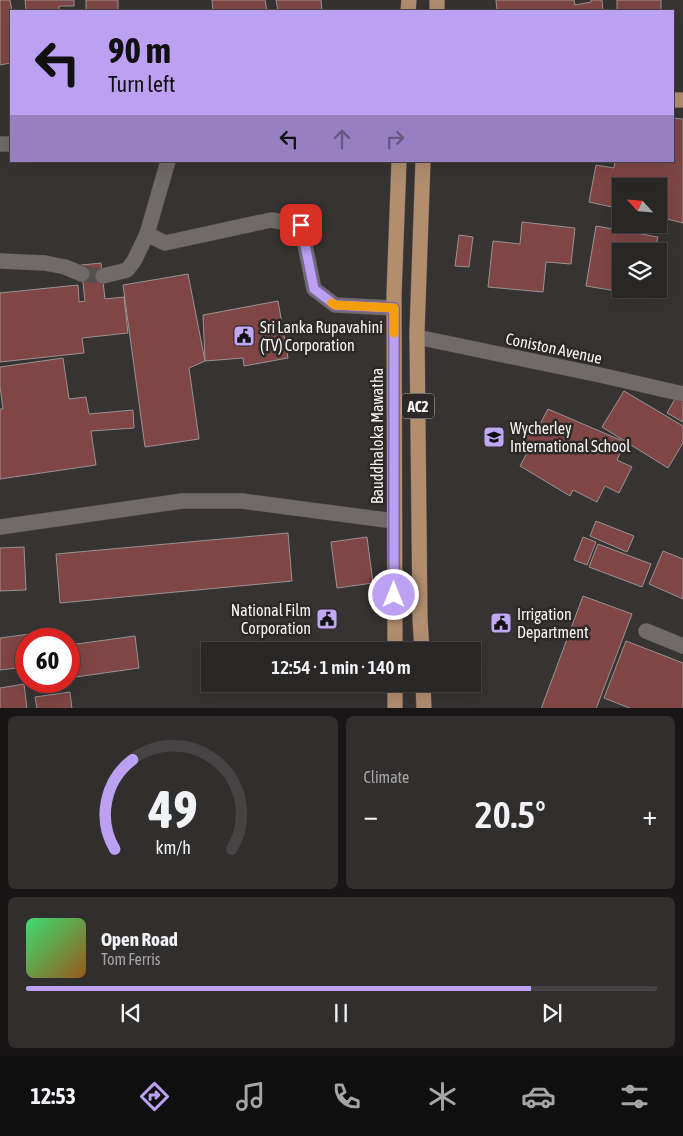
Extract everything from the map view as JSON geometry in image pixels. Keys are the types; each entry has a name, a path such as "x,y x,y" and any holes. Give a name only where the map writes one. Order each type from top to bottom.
{"main road":[{"name":"Bauddhaloka Mawatha","path":"395,642 394,308 400,162"},
{"name":"AC2","path":"421,642 417,337 423,162"},
{"path":"395,692 395,708"},
{"path":"423,692 424,708"}],"street":[{"path":"103,276 127,270 134,261 147,234 168,162"},
{"path":"147,234 166,243 271,220 301,225 314,289 335,305 394,308"},
{"path":"0,261 45,263 65,267 82,274"},
{"name":"Coniston Avenue","path":"417,337 683,394"},
{"path":"0,526 182,501 242,501 394,521"},
{"path":"646,631 683,646"}],"building":[{"path":"0,0 10,0 12,10 10,10 10,63 0,65"},
{"path":"25,0 74,0 74,6 59,6 59,10 26,10"},
{"path":"86,0 118,0 118,10 86,10"},
{"path":"212,0 265,0 267,10 213,10"},
{"path":"276,0 321,0 322,10 278,10"},
{"path":"496,0 574,0 575,5 591,2 591,0 602,0 603,10 497,10"},
{"path":"617,0 661,0 661,10 617,10"},
{"path":"674,118 683,119 683,223 668,219 668,178 612,178 612,207 589,202 596,165 614,168 615,162 674,162"},
{"path":"522,222 575,228 571,264 546,262 543,292 488,287 493,241 520,244"},
{"path":"596,226 612,229 612,233 635,233 658,237 657,243 612,243 612,290 586,286"},
{"path":"459,235 473,237 469,267 455,266"},
{"path":"101,263 105,299 124,297 128,333 82,338 84,353 0,362 0,293 78,285 79,302 85,301 81,265"},
{"path":"188,274 205,361 189,368 199,439 145,447 123,285"},
{"name":"Sri Lanka Rupavahini (TV) Corporation","path":"278,301 288,358 244,366 243,358 205,361 203,315"},
{"path":"63,358 69,399 86,397 89,414 133,410 134,428 91,431 96,465 0,479 0,409 3,409 0,367"},
{"path":"624,391 683,426 683,443 668,468 602,427"},
{"path":"676,397 683,400 683,422 667,413"},
{"path":"548,409 625,442 617,460 632,467 619,493 605,486 597,502 573,490 570,496 520,466 528,451 521,448 533,425 538,428"},
{"path":"596,521 634,536 627,552 590,536"},
{"path":"288,533 292,581 60,603 56,554"},
{"path":"367,537 373,583 337,588 331,542"},
{"path":"583,537 596,542 587,565 574,560"},
{"path":"598,544 651,564 642,587 589,567"},
{"path":"24,547 26,590 0,591 0,548"},
{"path":"663,551 683,559 683,599 649,584"},
{"path":"583,596 632,614 596,708 541,708"},
{"path":"15,636 15,668 0,670 0,638"},
{"path":"135,636 139,668 80,676 80,644"},
{"path":"626,641 683,663 683,708 629,708 604,698"},
{"path":"15,686 15,693 25,693 27,708 0,708 0,688"},
{"path":"70,693 72,708 37,708 35,697"}],"tunnel":[{"path":"82,274 103,276"}],"slow traffic":[{"path":"332,303 335,305 394,308 394,333"}],"place":[{"name":"Sri Lanka Rupavahini (TV) Corporation","path":"244,336"},
{"name":"Wycherley International School","path":"494,437"},
{"name":"National Film Corporation","path":"327,619"},
{"name":"Irrigation Department","path":"501,623"}],"route":[{"path":"301,225 314,289 335,305 394,308 394,595"}]}
